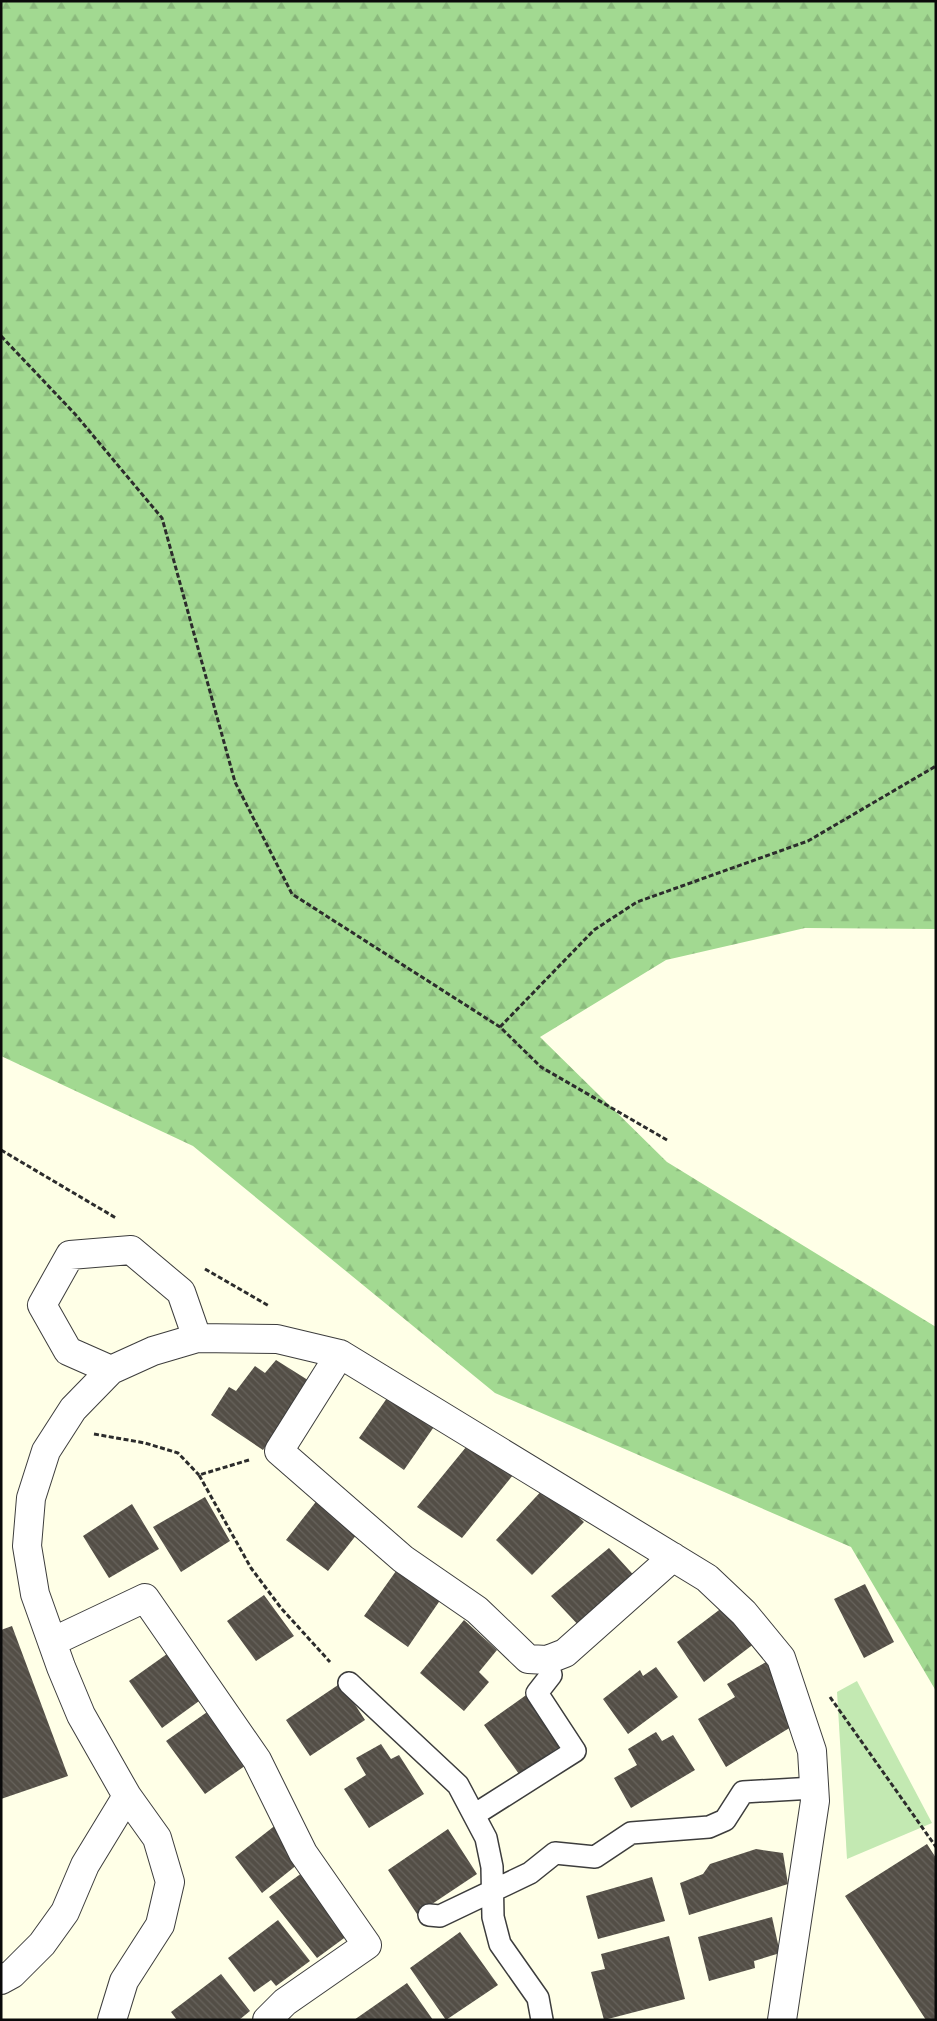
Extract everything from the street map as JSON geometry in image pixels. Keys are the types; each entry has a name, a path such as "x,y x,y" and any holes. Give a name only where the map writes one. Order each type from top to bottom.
{"street":[{"path":"112,1370 68,1351 42,1305 70,1255 130,1250 181,1292 197,1338"},
{"path":"112,2020 124,1981 160,1925 170,1882 157,1838 127,1796 81,1715 34,1594 27,1546 31,1498 46,1451 60,1428 73,1409 112,1370 153,1351 197,1338 277,1339 340,1354 707,1578 744,1613 781,1658 812,1751 815,1801 782,2020"},
{"path":"340,1354 279,1451 403,1559 478,1610 528,1658 547,1660 565,1653 673,1557"},
{"path":"52,1642 145,1598 257,1760 302,1853 367,1944 285,2002 267,2020"},
{"path":"474,1815 575,1751 537,1693 551,1675 547,1660"},
{"path":"349,1683 458,1785 486,1838 492,1867 493,1917 500,1944 538,1998 542,2020"},
{"path":"429,1915 440,1916 492,1889 530,1873 555,1853 595,1857 631,1833 709,1827 725,1820 743,1792 814,1788"},
{"path":"1,1980 12,1974 42,1944 65,1912 85,1865 127,1796"}],"path":[{"path":"1,336 75,414 162,518 235,782 292,894 500,1027 541,1067 667,1140"},
{"path":"500,1027 594,930 637,902 808,841 936,766"},
{"path":"60,1428 145,1443 178,1453 199,1475 251,1568 282,1608 349,1683"},
{"path":"199,1475 279,1451"}],"green space":[{"path":"1,1 936,1 936,929 805,928 666,960 540,1037 667,1162 936,1327 936,1691 851,1547 495,1393 193,1146 1,1056"},
{"path":"857,1681 932,1823 847,1859 837,1692"}],"building":[{"path":"276,1360 311,1382 263,1450 211,1415 229,1387 236,1391 255,1366 265,1373"},
{"path":"392,1391 438,1421 404,1470 359,1438"},
{"path":"471,1441 513,1475 462,1538 417,1507"},
{"path":"546,1486 584,1522 532,1575 496,1540"},
{"path":"322,1494 361,1529 328,1571 286,1540"},
{"path":"205,1497 230,1541 181,1572 153,1527"},
{"path":"132,1504 159,1549 109,1578 83,1536"},
{"path":"609,1548 639,1581 583,1630 551,1596"},
{"path":"401,1564 443,1596 408,1647 364,1616"},
{"path":"865,1584 894,1642 864,1658 834,1599"},
{"path":"264,1595 294,1636 256,1661 227,1621"},
{"path":"727,1604 755,1643 704,1682 677,1642"},
{"path":"464,1620 497,1650 479,1672 489,1682 464,1711 420,1673"},
{"path":"12,1626 68,1776 1,1799 1,1630"},
{"path":"174,1649 206,1696 162,1728 129,1681"},
{"path":"766,1662 789,1702 784,1712 791,1727 726,1767 698,1719 735,1697 727,1684"},
{"path":"656,1667 678,1697 628,1734 603,1699 640,1670 643,1676"},
{"path":"341,1683 365,1720 310,1756 286,1720"},
{"path":"529,1693 562,1745 519,1774 484,1725"},
{"path":"210,1710 249,1763 205,1794 166,1741"},
{"path":"656,1732 662,1741 673,1735 695,1770 631,1808 614,1778 637,1765 628,1749"},
{"path":"381,1744 391,1759 399,1755 424,1794 369,1828 344,1789 366,1775 356,1758"},
{"path":"277,1824 303,1860 262,1893 235,1857"},
{"path":"448,1829 477,1874 417,1914 388,1870"},
{"path":"927,1844 936,1858 936,2020 926,2020 845,1896"},
{"path":"756,1849 783,1853 788,1884 689,1915 680,1883 703,1874 710,1864"},
{"path":"306,1870 351,1933 317,1958 269,1897"},
{"path":"652,1877 665,1921 598,1939 586,1896"},
{"path":"772,1917 780,1953 754,1961 755,1968 709,1981 698,1937"},
{"path":"278,1920 310,1961 276,1986 271,1980 254,1992 228,1958"},
{"path":"460,1932 498,1985 446,2020 410,1968"},
{"path":"669,1936 685,1999 604,2020 591,1972 605,1969 601,1954"},
{"path":"221,1974 250,2011 239,2020 177,2020 171,2012"},
{"path":"407,1983 433,2020 354,2020"}]}
